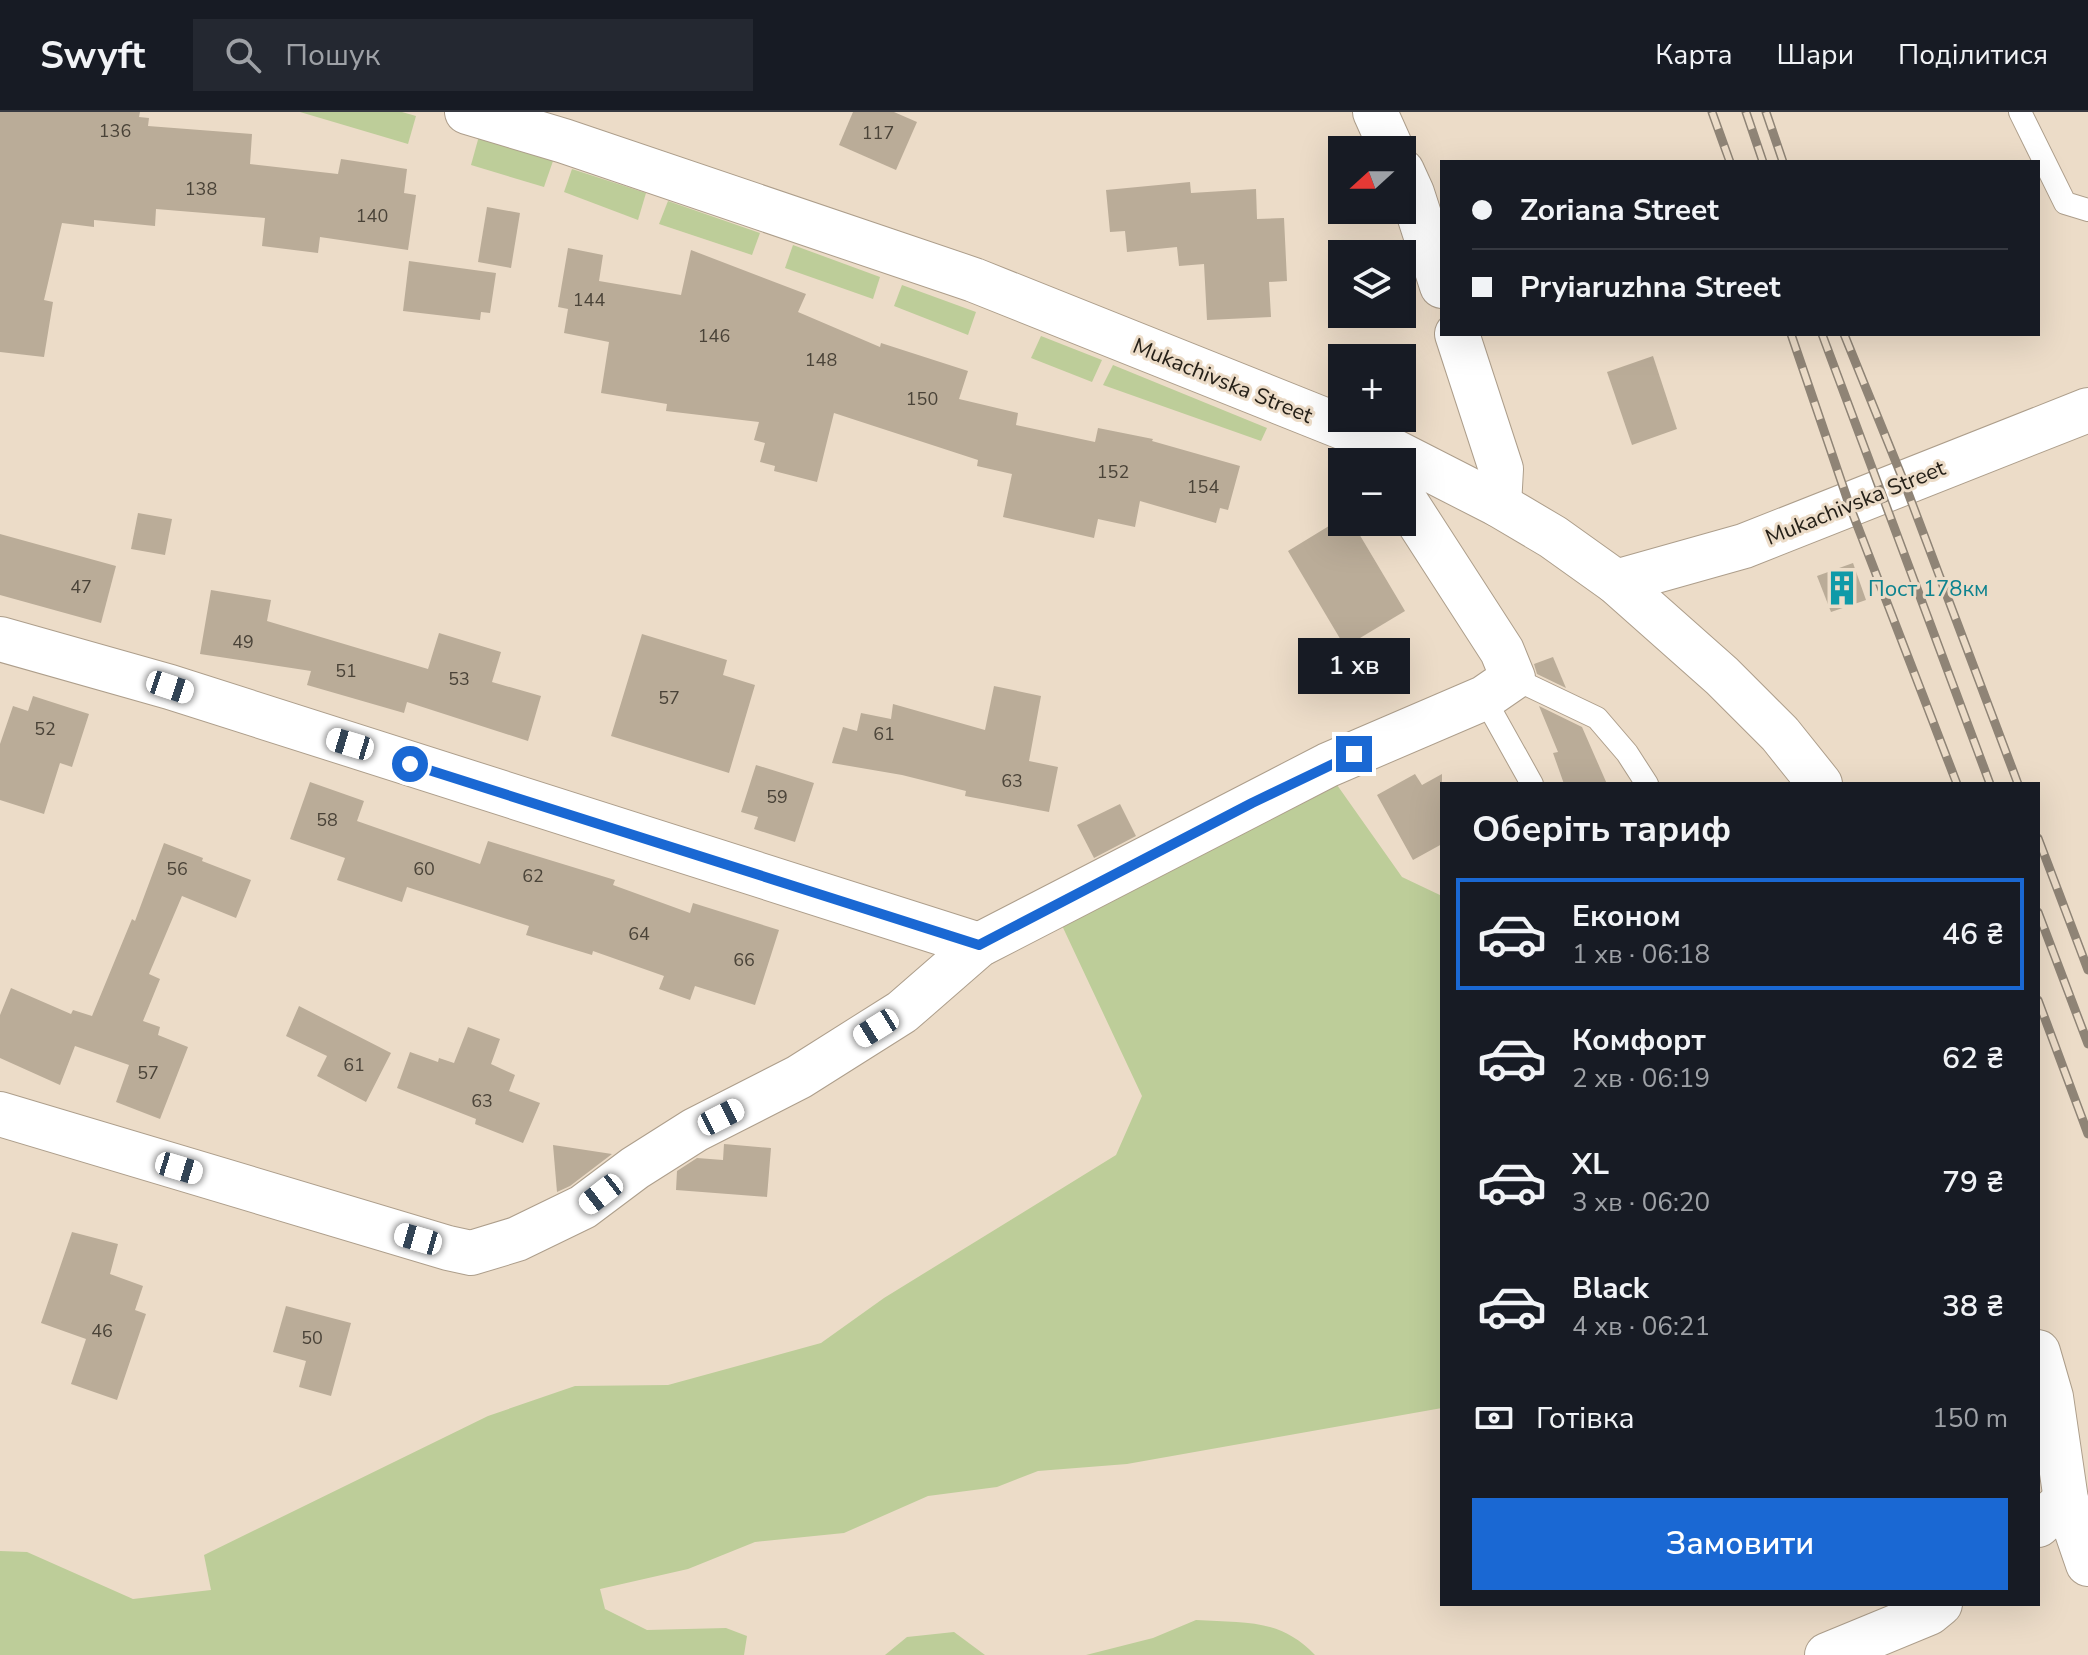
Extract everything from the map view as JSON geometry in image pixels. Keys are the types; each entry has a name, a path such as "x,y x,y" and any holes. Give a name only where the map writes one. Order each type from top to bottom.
{"street":[{"name":"Mukachivska Street","path":"467,112 564,141 974,280 1371,448"},
{"path":"1375,112 1386,136"},
{"path":"1416,205 1440,280"},
{"path":"1458,336 1501,469 1499,505"},
{"name":"Mukachivska Street","path":"1416,468 1499,505 1553,537 1616,582 1744,546 2088,410"},
{"path":"0,1114 471,1253 517,1239 583,1207 635,1168 695,1130 799,1077 902,1012 979,945 1316,772 1498,688 1502,651 1416,518"},
{"path":"1616,582 1751,705 1780,734 1818,782"},
{"path":"0,639 170,687 979,945"},
{"path":"2040,1359 2051,1397 2052,1513 2088,1564"},
{"path":"1849,1651 1938,1606"}],"lane":[{"path":"2020,112 2065,203 2088,210"},
{"path":"1498,688 1531,782"},
{"path":"1498,688 1597,718 1627,753 1646,782"}],"green space":[{"path":"300,112 402,112 416,116 408,144"},
{"path":"479,136 553,161 544,187 471,165"},
{"path":"572,169 646,193 638,220 564,192"},
{"path":"668,201 760,233 752,255 659,224"},
{"path":"793,245 880,277 873,299 785,268"},
{"path":"902,285 976,312 968,335 894,306"},
{"path":"1041,336 1102,360 1092,382 1031,358"},
{"path":"1113,365 1267,428 1261,441 1103,385"},
{"path":"1330,775 1402,877 1440,895 1440,1408 1127,1464 1038,1471 997,1487 928,1496 844,1533 755,1542 688,1569 600,1589 605,1609 647,1630 726,1628 747,1636 744,1655 0,1655 0,1551 27,1552 133,1599 211,1590 204,1555 488,1416 575,1386 668,1385 821,1343 884,1298 1116,1155 1142,1096 1058,917"},
{"path":"1196,1620 1275,1628 1302,1643 1315,1655 1086,1655 1153,1638"},
{"path":"954,1632 985,1655 885,1655 907,1637"}],"building":[{"path":"0,112 140,112 139,117 149,118 148,126 252,134 250,164 338,174 341,159 407,169 404,193 416,195 408,250 320,237 318,253 262,246 265,218 156,209 155,226 94,220 94,227 62,223 44,300 53,302 44,357 0,352"},
{"path":"853,112 894,112 917,122 896,170 839,145"},
{"path":"1190,182 1191,193 1256,189 1257,219 1284,218 1287,281 1269,282 1271,317 1207,320 1204,264 1179,266 1177,247 1127,252 1125,231 1110,232 1106,190"},
{"path":"487,207 520,213 511,268 478,262"},
{"path":"568,248 603,255 599,281 681,295 691,250 806,294 798,312 880,347 881,343 968,371 959,399 1018,413 1016,425 1095,442 1098,428 1153,439 1240,466 1228,510 1220,508 1216,523 1140,501 1135,527 1098,519 1094,538 1003,517 1012,474 977,466 978,460 834,413 817,482 774,471 775,466 760,462 765,443 754,440 759,422 666,411 667,404 601,393 609,342 564,333 568,309 558,307"},
{"path":"409,261 496,273 490,313 481,312 480,320 403,311"},
{"path":"1653,356 1677,429 1632,445 1607,372"},
{"path":"138,513 172,519 165,555 131,549"},
{"path":"1328,527 1328,536 1360,536 1405,611 1345,647 1288,551"},
{"path":"0,534 116,566 101,623 0,595"},
{"name":"Пост 178км","path":"1853,563 1866,600 1831,612 1817,576"},
{"path":"211,590 271,600 267,621 428,669 439,633 501,652 492,682 541,696 528,741 407,702 404,713 307,685 311,671 200,654"},
{"path":"642,634 727,660 723,675 755,685 729,773 611,736"},
{"path":"1553,657 1566,688 1537,674 1534,664"},
{"path":"994,686 1041,696 1029,761 1058,767 1049,812 965,796 966,791 902,775 832,763 843,727 857,731 861,713 891,719 893,704 985,730"},
{"path":"33,696 89,714 72,767 60,763 44,814 0,800 0,744 13,706 28,711"},
{"path":"1539,706 1582,727 1606,782 1563,782 1553,753 1558,752"},
{"path":"756,765 814,783 795,842 754,829 758,817 741,812"},
{"path":"1415,774 1422,785 1442,774 1440,845 1413,860 1377,795"},
{"path":"310,782 364,801 357,821 480,864 488,841 615,880 613,885 690,913 693,903 779,930 755,1005 695,986 690,1000 659,989 664,976 593,951 592,955 526,935 529,926 407,887 402,902 337,880 345,858 290,839"},
{"path":"1120,804 1136,836 1094,858 1077,825"},
{"path":"164,843 251,880 236,918 182,896 149,974 160,979 143,1021 160,1027 158,1035 188,1047 160,1119 116,1102 129,1065 75,1046 60,1085 0,1058 0,1015 11,988 71,1014 73,1010 92,1016 132,919 135,921"},
{"path":"299,1006 391,1053 366,1102 317,1076 327,1056 286,1036"},
{"path":"468,1027 500,1039 491,1064 515,1075 509,1091 540,1103 523,1143 475,1124 476,1119 397,1088 410,1052 438,1062 439,1058 454,1063"},
{"path":"724,1144 771,1148 767,1197 676,1190 677,1171 697,1158 723,1160"},
{"path":"553,1145 612,1154 570,1186 557,1192"},
{"path":"72,1232 118,1244 110,1274 143,1286 135,1310 146,1314 117,1400 71,1384 86,1339 41,1323"},
{"path":"286,1306 351,1323 331,1396 299,1387 306,1361 273,1352"}],"railway":[{"path":"1712,112 1729,160"},
{"path":"1746,112 1762,160"},
{"path":"1766,112 1782,160"},
{"path":"1792,336 1849,504 1956,782"},
{"path":"1823,336 1989,782"},
{"path":"1845,336 1904,482 2017,782"},
{"path":"2040,843 2088,970"},
{"path":"2040,917 2088,1044"},
{"path":"2040,1005 2088,1134"}],"place":[{"name":"Пост 178км","path":"1842,588"}],"route":[{"path":"410,764 979,945 1252,803 1354,754"}]}
